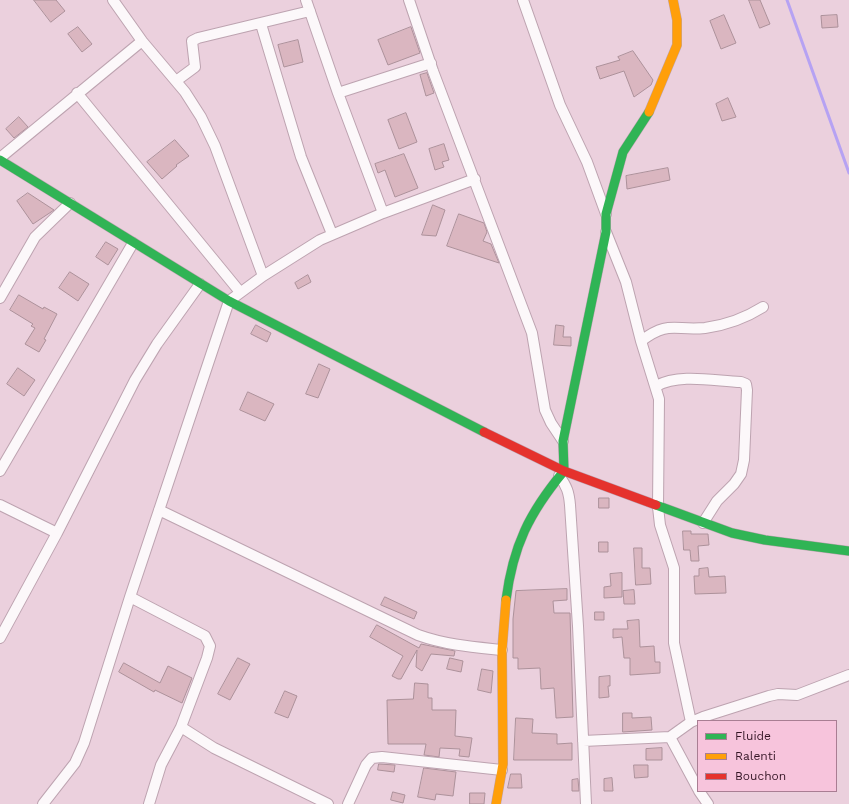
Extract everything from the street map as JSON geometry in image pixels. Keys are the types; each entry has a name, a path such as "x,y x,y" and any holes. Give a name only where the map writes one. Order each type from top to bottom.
{"street":[{"path":"113,0 142,41 176,81 201,118 215,146 263,276"},
{"path":"306,0 338,93 383,213"},
{"path":"409,0 532,333 545,410 551,423 563,441"},
{"path":"523,0 560,105 587,162 606,214"},
{"path":"586,804 578,626 569,493 561,474 563,441 606,232 606,214 623,152 649,113 677,46 677,20 673,0"},
{"path":"176,81 195,67 192,41 198,38 310,11"},
{"path":"261,24 301,157 332,234"},
{"path":"142,41 77,93 0,159 133,243 229,301 492,436 561,474 703,523 765,540 849,551"},
{"path":"338,93 431,63"},
{"path":"77,93 240,292"},
{"path":"43,804 74,763 84,743 130,597 229,301 263,276 332,234 383,213 475,179"},
{"path":"0,298 34,237 70,203"},
{"path":"606,232 626,282 641,341 656,386 659,416 658,507 660,525 674,568 674,643 691,722"},
{"path":"0,471 133,243"},
{"path":"0,638 57,532 135,380 157,344 200,284"},
{"path":"641,341 661,328 705,328 733,323 745,318 763,307"},
{"path":"656,386 674,379 741,382 746,384 744,453 741,474 734,484 717,501 703,523"},
{"path":"496,804 502,770 502,650 509,575 517,546 527,521 538,501 561,474"},
{"path":"0,505 57,532"},
{"path":"160,510 418,635 438,642 462,647 502,650"},
{"path":"130,597 205,636 210,646 207,658 181,727 161,765 149,804"},
{"path":"583,741 670,737 691,722 769,696 801,694 849,675"},
{"path":"181,727 214,748 328,804"},
{"path":"670,737 697,786"},
{"path":"348,804 366,764 372,758 382,757 502,770"},
{"path":"700,792 708,804"}],"building":[{"path":"34,0 56,0 65,11 51,22"},
{"path":"749,0 760,0 770,24 760,28"},
{"path":"724,15 736,43 721,49 710,21"},
{"path":"837,15 838,27 822,28 821,16"},
{"path":"78,27 92,44 82,52 68,34"},
{"path":"411,27 420,53 388,65 378,40"},
{"path":"298,40 303,62 284,67 278,45"},
{"path":"633,51 653,80 651,85 634,97 624,71 600,79 596,67 620,60 618,57"},
{"path":"427,73 434,93 426,96 420,75"},
{"path":"728,98 736,117 722,121 716,104"},
{"path":"406,113 417,142 399,149 388,120"},
{"path":"19,117 28,127 14,138 6,129"},
{"path":"175,140 189,156 176,165 177,166 162,179 147,162"},
{"path":"444,144 449,160 442,162 444,167 435,170 429,149"},
{"path":"404,154 418,188 395,197 385,170 378,173 375,164"},
{"path":"668,168 670,180 627,189 626,176"},
{"path":"28,193 54,210 33,224 17,201"},
{"path":"433,205 445,210 436,236 422,235"},
{"path":"459,214 484,223 487,232 483,241 491,244 499,263 447,246"},
{"path":"106,242 118,249 108,265 96,257"},
{"path":"70,272 89,284 78,301 59,288"},
{"path":"308,275 311,282 298,289 295,283"},
{"path":"19,295 43,309 44,307 57,314 39,352 25,344 35,328 31,326 33,324 10,310"},
{"path":"256,325 271,333 267,342 251,334"},
{"path":"556,325 564,326 563,337 571,337 571,346 554,345"},
{"path":"319,364 330,369 318,398 306,394"},
{"path":"18,368 35,380 24,396 7,384"},
{"path":"248,392 274,404 265,421 240,410"},
{"path":"599,498 609,498 609,508 599,508"},
{"path":"683,531 691,531 691,534 708,534 709,545 698,546 699,561 691,561 690,550 684,550"},
{"path":"599,542 608,542 608,552 599,552"},
{"path":"634,548 642,548 642,568 650,568 651,584 636,585"},
{"path":"708,568 709,577 725,576 726,593 695,594 694,576 699,576 699,569"},
{"path":"622,573 622,597 604,598 604,587 611,586 610,574"},
{"path":"567,589 567,600 553,601 554,613 570,613 573,717 556,718 554,688 541,689 540,668 518,669 518,658 513,658 513,619 516,591"},
{"path":"634,590 635,604 624,604 623,591"},
{"path":"385,597 417,612 414,619 381,605"},
{"path":"595,612 604,612 604,620 595,620"},
{"path":"639,620 640,647 654,646 655,662 660,662 660,673 630,675 630,658 624,658 622,637 613,638 613,629 628,629 627,621"},
{"path":"377,625 419,648 421,644 455,651 454,656 431,654 422,671 416,667 417,650 401,679 398,679 392,676 403,656 370,637"},
{"path":"238,658 250,664 230,700 218,694"},
{"path":"450,658 463,661 461,672 447,669"},
{"path":"124,663 160,683 168,666 192,678 182,703 155,690 154,692 119,672"},
{"path":"482,669 493,671 491,693 478,690"},
{"path":"610,676 610,686 608,686 609,697 599,698 599,677"},
{"path":"415,683 428,684 428,698 432,698 432,710 456,710 455,736 472,738 469,757 459,756 460,749 440,748 439,757 424,755 426,744 388,744 387,700 413,699"},
{"path":"285,691 297,696 288,718 275,713"},
{"path":"623,713 632,713 632,718 651,717 652,730 623,732"},
{"path":"516,718 533,719 532,733 557,734 557,744 572,743 572,760 514,760"},
{"path":"662,748 662,760 646,760 646,749"},
{"path":"379,764 395,765 394,772 378,770"},
{"path":"634,765 648,765 648,777 635,778"},
{"path":"424,768 456,772 453,796 436,794 435,800 418,797"},
{"path":"511,774 521,774 522,788 508,788"},
{"path":"612,778 613,791 604,791 604,779"},
{"path":"578,779 579,791 572,791 572,780"},
{"path":"393,792 405,795 403,803 391,800"},
{"path":"470,793 485,793 484,804 470,804"}],"waterway":[{"path":"787,0 849,173"}],"traffic: fast":[{"path":"506,600 513,563 524,531 541,501 564,471 563,441 606,232 606,214 623,152 649,112"},
{"path":"0,160 229,301 484,432"},
{"path":"656,505 732,533 765,540 849,551"}],"traffic: slow":[{"path":"649,112 677,45 677,20 673,0"},
{"path":"496,804 503,764 502,650 506,600"}],"traffic: jam":[{"path":"484,432 564,471 656,505"}]}
